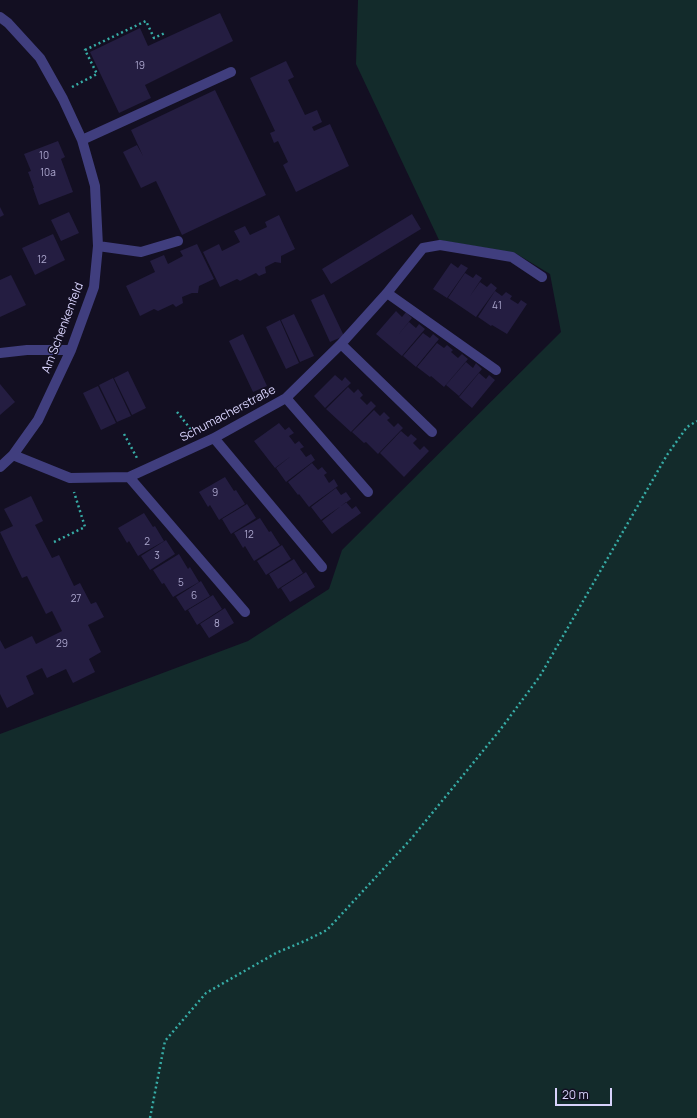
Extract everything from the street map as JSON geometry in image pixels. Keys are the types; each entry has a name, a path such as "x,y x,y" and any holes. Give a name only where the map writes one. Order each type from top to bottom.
{"street":[{"name":"Am Schenkenfeld","path":"0,17 8,23 40,58 63,99 82,140 95,186 98,246 94,287 70,350 38,420 13,455 0,467"},
{"path":"82,140 231,72"},
{"path":"98,246 141,252 178,241"},
{"name":"Schumacherstraße","path":"13,455 70,478 129,477 214,438 286,398 341,344 387,293 423,248 440,244 512,257 542,277"},
{"path":"387,293 496,370"},
{"path":"341,344 432,432"},
{"path":"0,353 27,350 70,350"},
{"path":"286,398 368,492"},
{"path":"214,438 322,567"},
{"path":"129,477 244,612"}],"path":[{"path":"81,83 97,74 85,50 146,21 154,38 165,33"},
{"path":"177,412 202,443"},
{"path":"150,1118 165,1041 206,994 276,953 327,930 410,839 500,730 540,676 667,455 687,427 697,421"},
{"path":"124,434 143,471"},
{"path":"54,542 85,527 70,478"}],"green space":[{"path":"358,0 697,0 697,1118 0,1118 0,734 248,641 329,589 342,550 561,332 550,274 515,253 439,240 356,64"}],"building":[{"path":"220,13 233,41 145,85 151,98 119,113 90,52 140,28 148,46"},
{"path":"286,61 294,77 288,80 305,115 317,110 322,122 312,127 314,131 330,124 349,166 296,192 283,165 288,162 278,141 274,143 270,133 275,131 250,78"},
{"path":"215,90 266,195 182,235 156,181 141,188 123,152 137,145 143,156 131,130"},
{"path":"58,141 65,157 61,159 73,192 39,205 28,172 31,171 24,154"},
{"path":"0,207 4,215 0,217"},
{"path":"69,212 79,233 61,241 51,220"},
{"path":"412,214 421,229 331,284 322,269"},
{"path":"279,215 295,249 281,256 281,263 275,262 265,267 266,273 259,276 256,273 240,281 237,279 220,287 203,252 219,244 222,251 240,242 234,231 245,226 250,235 267,227 265,222"},
{"path":"53,234 65,260 35,275 22,248"},
{"path":"197,244 214,279 199,286 198,293 192,293 182,297 183,303 176,307 173,304 158,311 154,309 140,316 126,286 155,272 150,261 164,255 168,264 183,256 180,251"},
{"path":"451,263 458,268 461,264 468,268 447,298 433,289"},
{"path":"465,273 473,278 476,274 482,278 470,296 480,282 487,287 491,283 497,288 476,317 448,298"},
{"path":"11,275 26,305 0,317 0,280"},
{"path":"495,291 502,296 506,292 512,296 510,299 518,304 521,300 527,304 507,334 478,317"},
{"path":"324,294 344,336 330,342 311,300"},
{"path":"396,311 402,317 406,312 412,318 398,335 409,322 416,328 419,324 425,329 402,356 376,334"},
{"path":"294,314 314,356 300,362 281,320"},
{"path":"280,320 299,363 286,369 266,327"},
{"path":"423,333 430,338 433,334 439,339 416,367 403,356"},
{"path":"243,334 267,386 253,392 229,341"},
{"path":"437,343 444,348 447,345 453,350 451,352 458,358 462,354 468,359 444,387 417,367"},
{"path":"466,362 473,368 476,363 482,369 459,396 446,385"},
{"path":"128,371 146,408 132,415 114,378"},
{"path":"479,373 486,379 489,375 495,380 472,408 459,397"},
{"path":"335,375 342,381 345,377 351,383 325,408 314,396"},
{"path":"113,378 131,416 117,422 99,385"},
{"path":"0,384 15,402 0,415"},
{"path":"98,386 116,423 101,430 83,393"},
{"path":"348,387 354,393 358,389 363,395 360,398 367,405 371,401 376,406 351,432 326,409"},
{"path":"374,410 380,416 384,412 390,418 387,420 394,427 398,423 403,428 378,454 366,442 364,443 352,432"},
{"path":"279,423 285,430 289,427 294,433 289,436 295,444 299,441 304,447 300,449 306,457 311,454 315,460 286,482 276,468 291,456 275,468 254,441"},
{"path":"401,431 408,437 411,434 417,439 413,443 420,450 424,446 429,451 404,477 380,453"},
{"path":"312,463 318,470 322,467 327,473 324,475 329,483 334,479 338,486 309,507 288,482"},
{"path":"225,477 245,504 219,520 210,505 208,507 199,492"},
{"path":"336,488 341,495 346,492 351,499 321,520 311,507"},
{"path":"31,496 43,521 35,525 52,558 59,555 74,586 80,583 91,604 96,602 104,617 88,625 101,652 89,659 95,672 73,683 66,669 47,678 42,668 26,676 34,694 7,708 0,694 0,640 5,649 32,636 36,644 62,631 52,611 46,614 27,576 22,578 0,532 13,526 4,509"},
{"path":"346,502 352,509 356,506 361,513 332,534 322,521"},
{"path":"247,504 256,518 231,534 222,519"},
{"path":"144,513 153,527 155,526 164,541 138,556 129,541 127,543 118,528"},
{"path":"260,518 280,545 254,561 245,546 243,548 234,533"},
{"path":"166,540 175,554 150,570 141,556"},
{"path":"282,545 291,559 266,575 257,561"},
{"path":"179,554 188,569 190,567 199,582 173,597 153,570"},
{"path":"294,559 303,573 278,589 269,574"},
{"path":"306,572 315,587 290,602 281,588"},
{"path":"201,581 210,596 185,611 176,597"},
{"path":"213,595 222,609 197,625 188,610"},
{"path":"225,608 234,623 209,638 200,624"}]}
